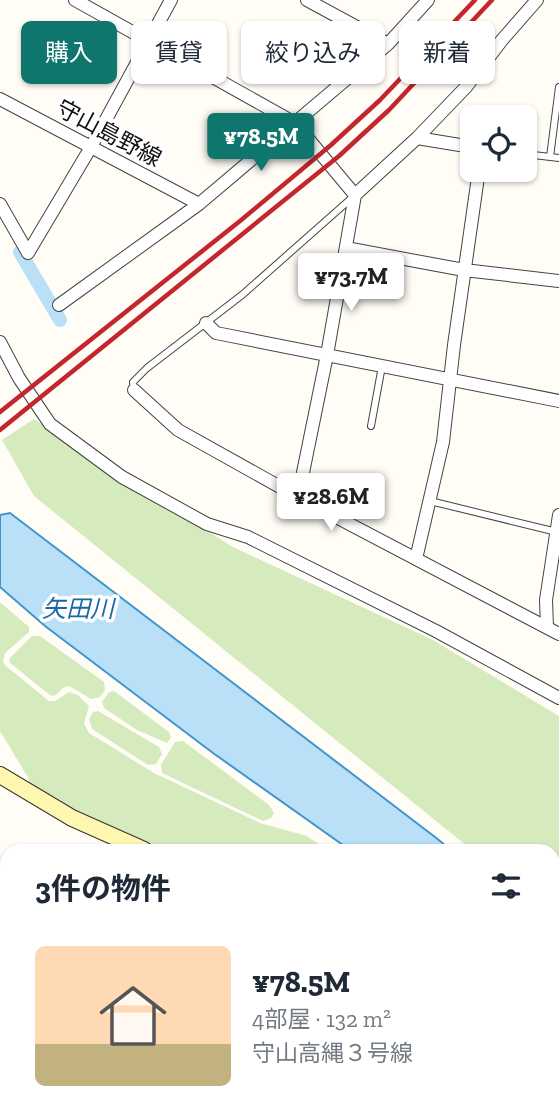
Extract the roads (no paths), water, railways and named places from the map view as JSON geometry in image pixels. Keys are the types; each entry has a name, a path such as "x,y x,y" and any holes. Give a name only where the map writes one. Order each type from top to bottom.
{"street":[{"path":"75,0 131,30"},
{"path":"159,21 171,0"},
{"path":"307,0 388,44"},
{"path":"59,305 199,204 388,44 428,0"},
{"path":"298,497 327,355 355,195 417,138 466,87 537,0"},
{"path":"0,204 30,255 131,73"},
{"path":"226,84 295,123 355,195"},
{"name":"守山島野線","path":"0,99 199,204"},
{"path":"417,138 460,145"},
{"path":"416,559 443,442 477,182"},
{"path":"346,248 464,270 559,281"},
{"path":"206,323 216,333 559,401"},
{"path":"0,342 19,378 50,424 122,477 207,524 248,537 436,631 559,698"},
{"path":"134,390 178,430 298,497 553,630"},
{"path":"553,630 546,600 559,515"},
{"path":"0,775 72,818 130,844"}],"lane":[{"path":"550,157 559,87"},
{"path":"537,155 559,158"},
{"path":"134,390 133,382 147,368 282,261 355,195"},
{"path":"371,426 382,366"},
{"path":"429,501 558,532"}],"water":[{"name":"矢田川","path":"10,513 444,844 342,844 213,753 45,626 0,587 0,515"}],"waterway":[{"path":"20,252 60,320"}],"railway":[{"path":"0,412 331,145 380,100 475,0"},
{"path":"0,430 339,156 389,110 492,0"}]}
